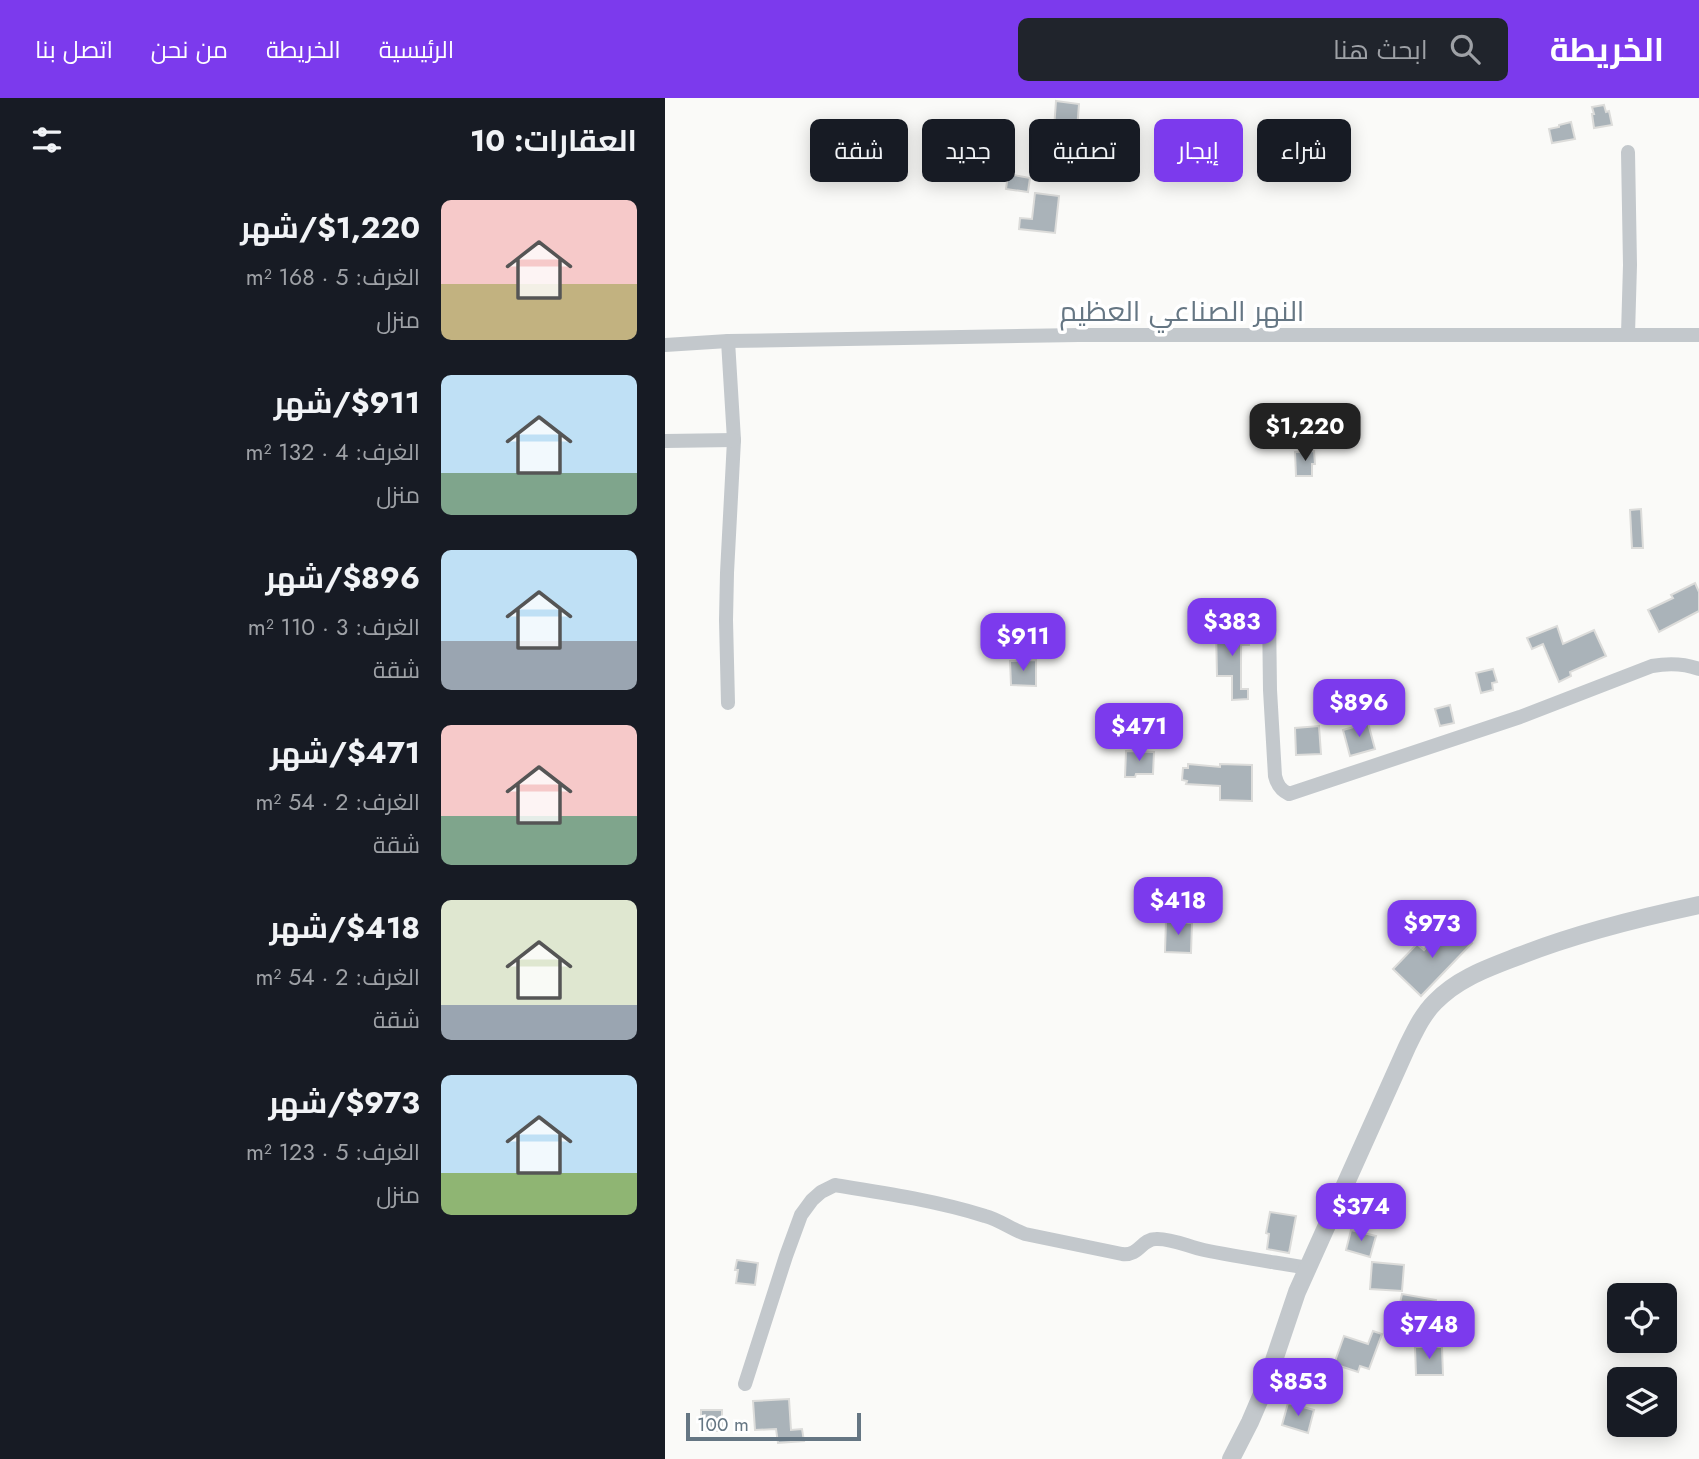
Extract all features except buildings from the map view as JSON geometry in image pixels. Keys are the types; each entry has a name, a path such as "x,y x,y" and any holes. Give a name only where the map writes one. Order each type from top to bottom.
{"street":[{"path":"1628,152 1628,334"},
{"name":"النهر الصناعي العظيم","path":"665,345 728,341 1079,335 1699,335"},
{"path":"728,341 734,440 727,585 728,703"},
{"path":"665,441 734,440"},
{"path":"1211,610 1259,606 1269,612 1275,776 1279,787 1289,794 1520,717 1652,666 1666,663 1699,669"},
{"path":"1234,1456 1265,1387 1297,1292 1407,1047 1419,1022 1433,1003 1459,982 1537,949 1602,928 1699,905"},
{"path":"745,1384 801,1215 821,1192 835,1185 961,1210 989,1217 1025,1234 1122,1254 1133,1253 1153,1238 1203,1250 1308,1268"}]}
